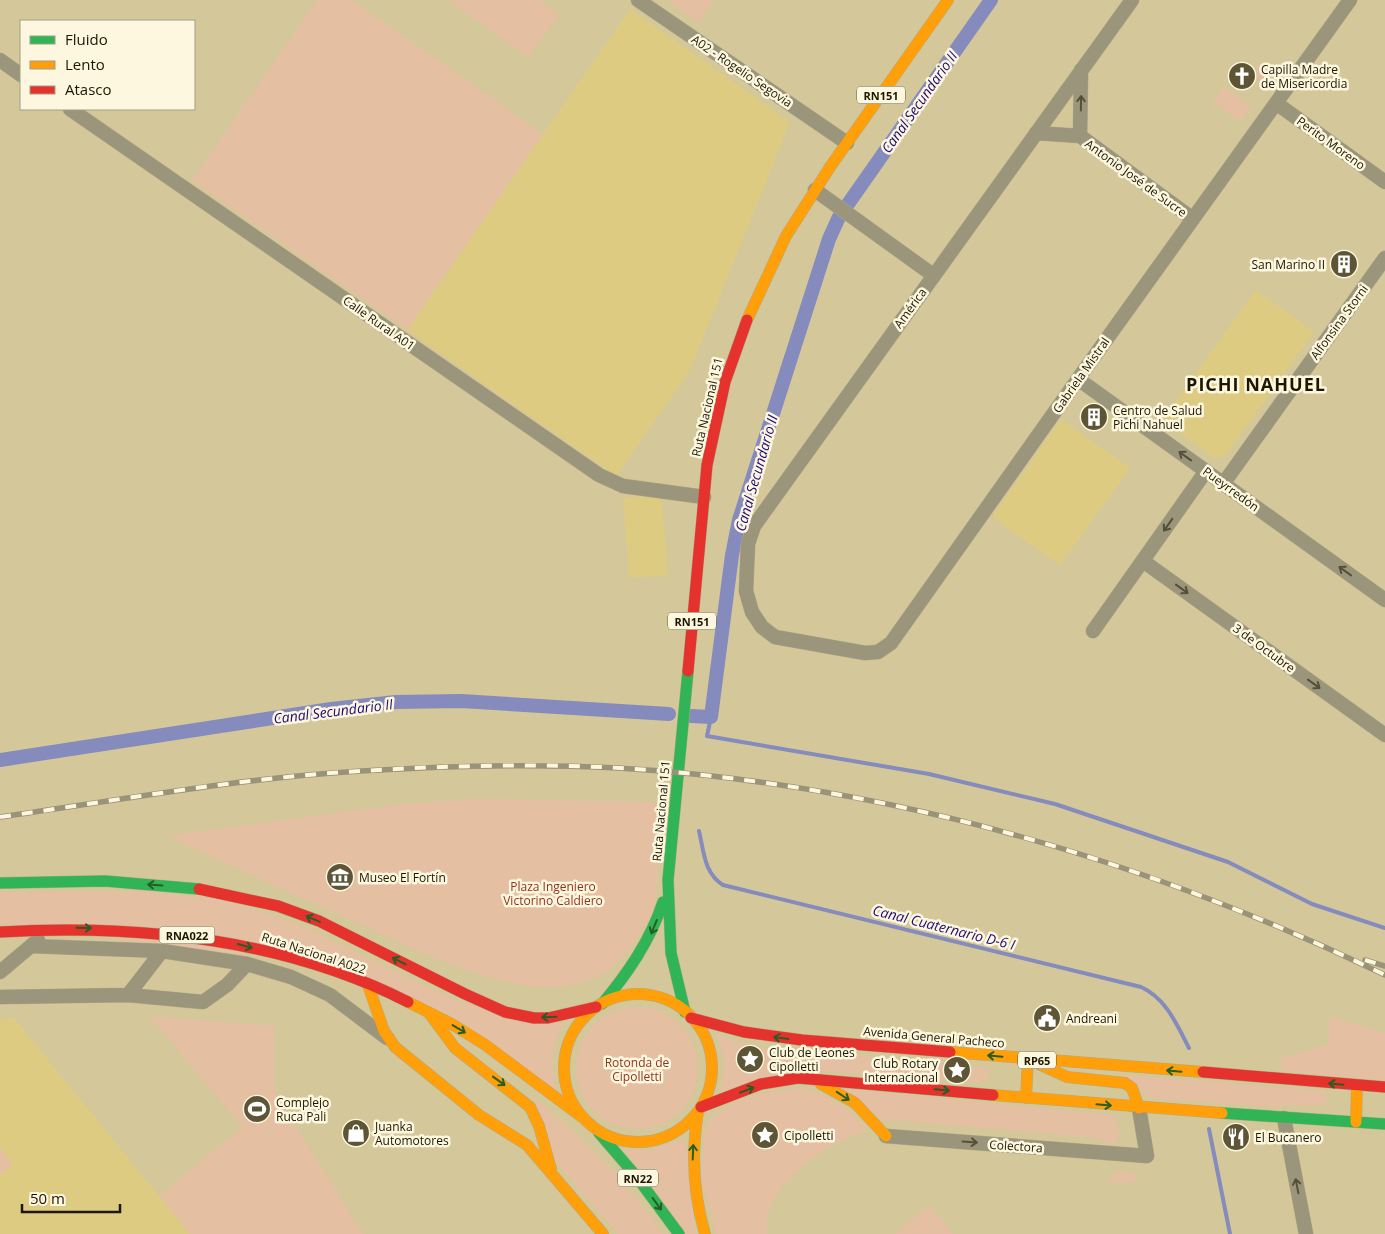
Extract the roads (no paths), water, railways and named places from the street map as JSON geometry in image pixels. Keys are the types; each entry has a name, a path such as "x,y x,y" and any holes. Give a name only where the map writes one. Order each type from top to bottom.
{"main road":[{"name":"Ruta Nacional 151","path":"688,1015 671,953 668,880 704,497 718,408 743,328 774,259 815,190 948,0"},
{"name":"Ruta Nacional 151","path":"599,1006 630,970 650,939 659,916 668,880"},
{"name":"Ruta Nacional A022","path":"0,883 123,883 190,888 246,897 280,906 331,927 475,999 512,1014 548,1018 599,1006"},
{"name":"Ruta Nacional A022","path":"0,932 52,928 143,930 207,938 302,962 368,985 427,1011 491,1049 582,1117"},
{"path":"368,985 388,1039 402,1054 479,1115 527,1145 603,1234"},
{"name":"RN22","path":"592,1126 616,1138 642,1142 655,1140 673,1133 689,1122 699,1110 707,1095 712,1068 706,1041 688,1015 669,1002 642,995 629,995 599,1006 577,1027 568,1046 564,1066 568,1093 582,1117 636,1176 679,1234"},
{"path":"427,1011 455,1048 524,1100 535,1116 553,1175"},
{"name":"Avenida General Pacheco","path":"688,1015 782,1038 1385,1087"},
{"path":"1026,1098 1028,1059 1067,1077 1124,1083 1132,1088 1139,1108"},
{"path":"699,1110 761,1084 798,1078 1139,1108 1385,1124"},
{"path":"798,1078 828,1086 846,1097 886,1136"},
{"path":"1356,1122 1357,1086"},
{"path":"506,1131 521,1123 528,1112 524,1100"},
{"name":"RN22","path":"699,1110 692,1165 696,1204 705,1234"}],"street":[{"name":"A02 - Rogelio Segovia","path":"638,0 847,143"},
{"name":"América","path":"765,630 752,612 746,591 748,544 754,526 1132,0"},
{"name":"Gabriela Mistral","path":"765,630 779,638 865,653 886,649 1350,0"},
{"path":"0,60 20,74"},
{"name":"Antonio José de Sucre","path":"1080,136 1081,70"},
{"name":"Perito Moreno","path":"1276,103 1385,182"},
{"name":"Calle Rural A01","path":"71,110 599,475 623,486 704,497"},
{"name":"Antonio José de Sucre","path":"1036,134 1080,136 1193,219"},
{"path":"815,190 933,275"},
{"name":"Alfonsina Storni","path":"1223,484 1385,258"},
{"name":"Pueyrredón","path":"1078,379 1385,600"},
{"path":"1094,630 1206,471"},
{"name":"3 de Octubre","path":"1143,561 1385,735"},
{"path":"0,972 52,928"},
{"path":"31,946 162,952 247,964 291,977 330,995 388,1039"},
{"path":"128,995 162,952"},
{"path":"0,997 128,995 203,1002 227,985 247,964"},
{"name":"Colectora","path":"886,1136 1147,1156 1139,1108"},
{"path":"1284,1118 1306,1234"}],"waterway":[{"name":"Canal Secundario II","path":"848,204 991,0"},
{"name":"Canal Secundario II","path":"691,716 711,717 732,555 739,520 829,239 839,217"},
{"name":"Canal Secundario II","path":"0,760 331,709 396,702 461,701 669,714"},
{"path":"711,717 707,736 929,774 1055,804 1228,862 1312,904 1385,928"},
{"name":"Canal Cuaternario D-6 I","path":"699,831 708,868 723,885 1141,987 1150,992 1164,1005 1189,1048"},
{"name":"Canal Cuaternario D-6 I","path":"1209,1129 1230,1234"}],"railway":[{"path":"0,817 225,784 361,771 446,767 575,766 703,775 792,787 880,803 967,822 1053,846 1137,873 1221,904 1385,975"},
{"path":"1365,960 1385,966"}],"place":[{"name":"Capilla Madre de Misericordia","path":"1242,76"},
{"name":"San Marino II","path":"1344,264"},
{"name":"Centro de Salud Pichi Nahuel","path":"1094,417"},
{"name":"Museo El Fortín","path":"340,877"},
{"name":"Andreani","path":"1047,1018"},
{"name":"Club de Leones Cipolletti","path":"750,1059"},
{"name":"Club Rotary Internacional","path":"957,1070"},
{"name":"Complejo Ruca Pali","path":"257,1109"},
{"name":"Juanka Automotores","path":"356,1133"},
{"name":"Cipolletti","path":"765,1135"},
{"name":"El Bucanero","path":"1236,1137"}],"district":[{"name":"PICHI NAHUEL","path":"1256,384"}],"park label":[{"name":"Plaza Ingeniero Victorino Caldiero","path":"553,893"},
{"name":"Rotonda de Cipolletti","path":"637,1069"}]}
